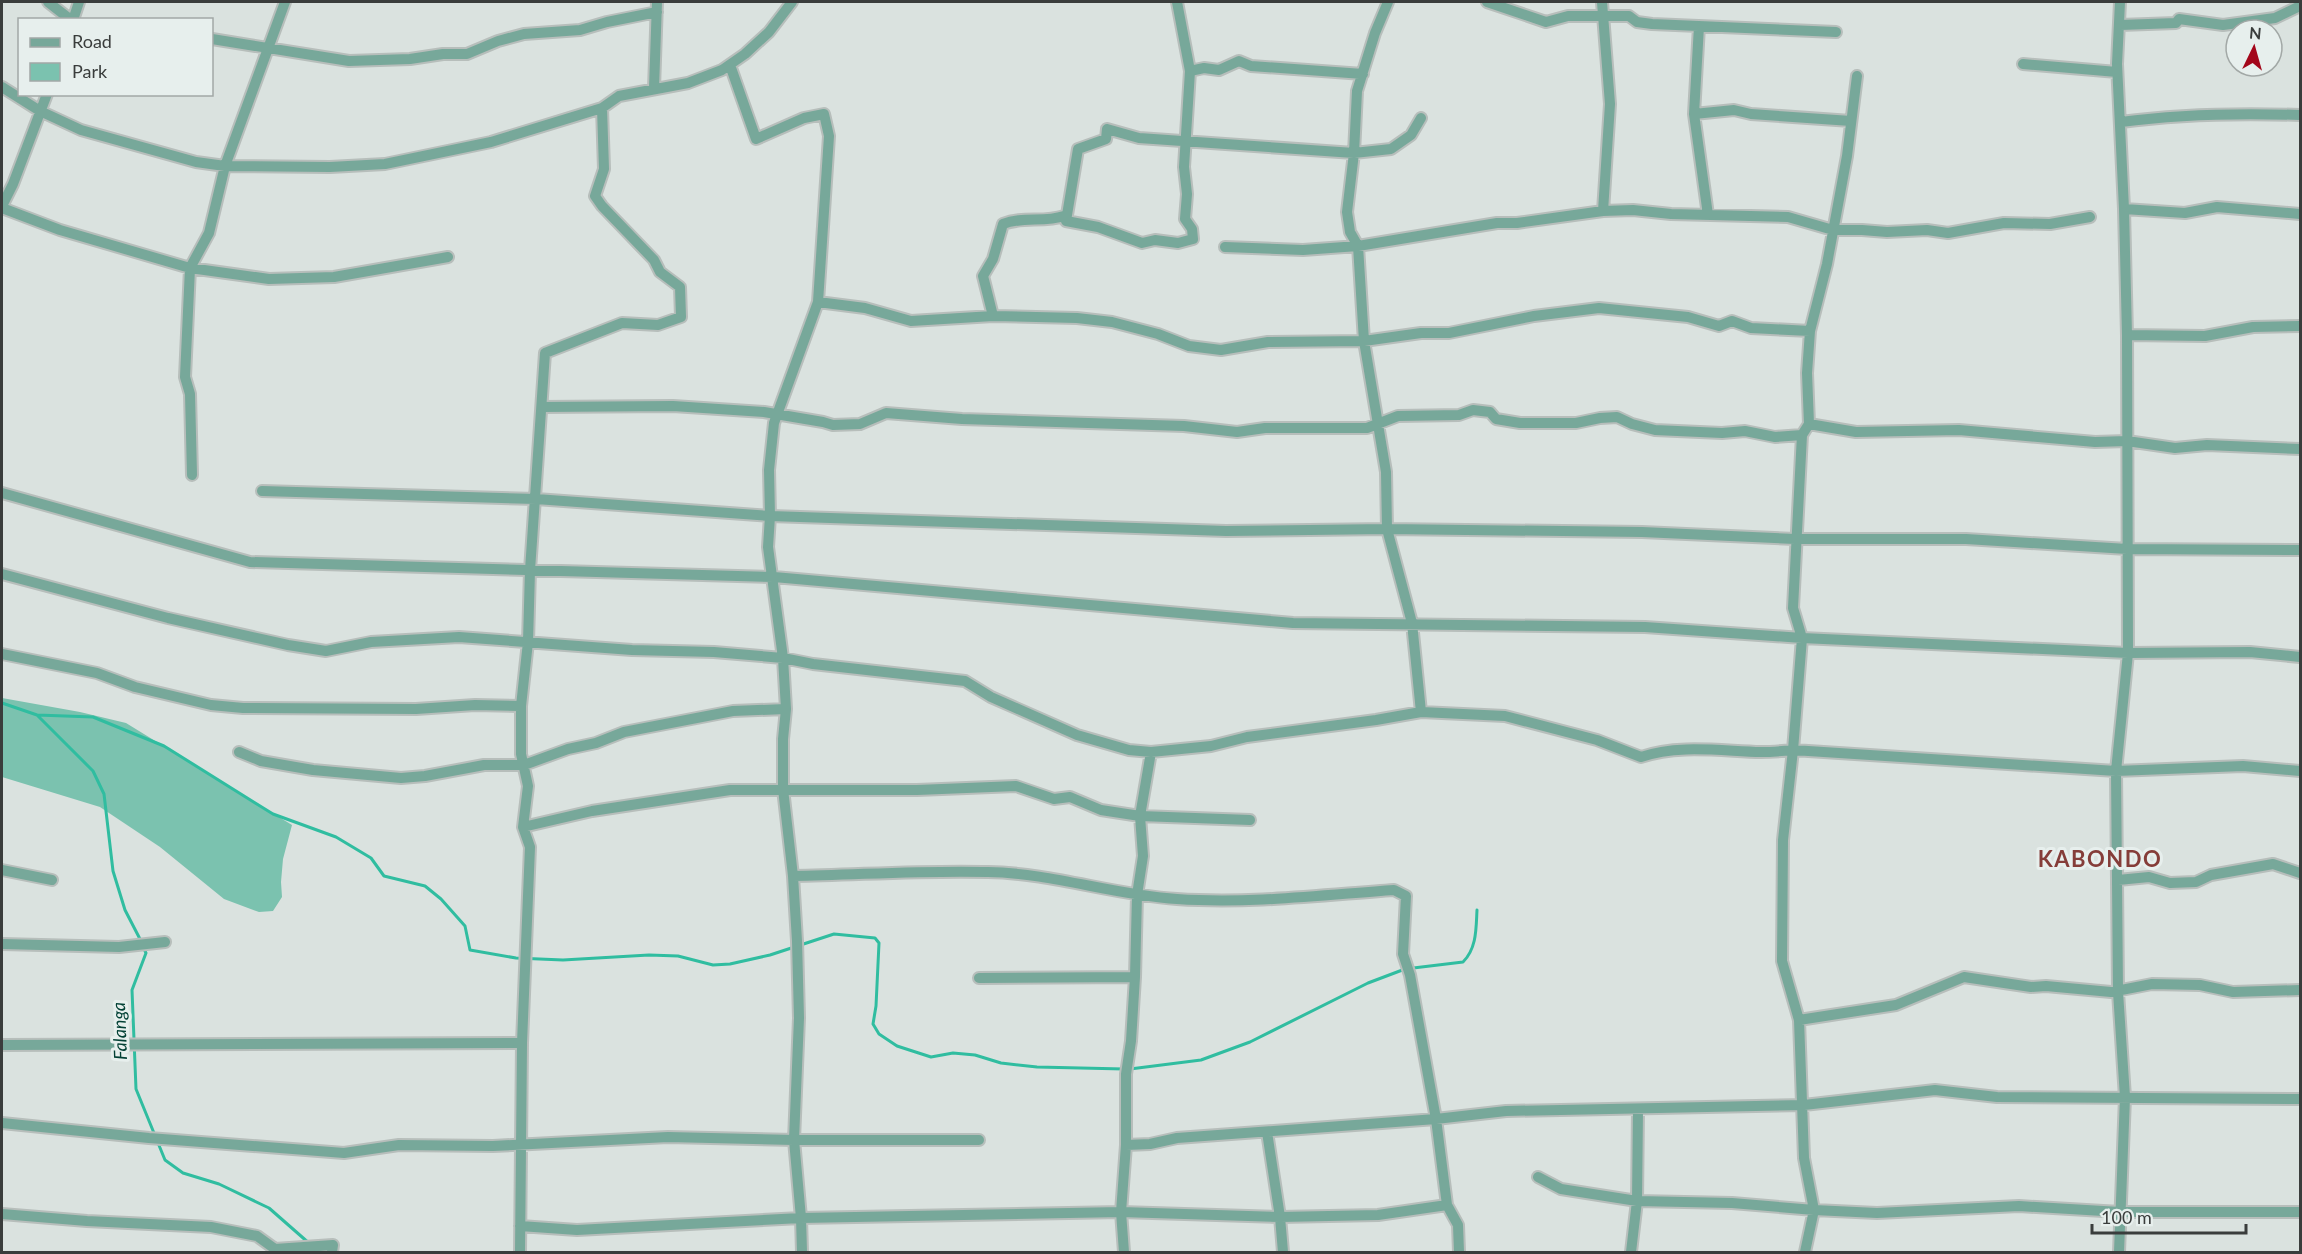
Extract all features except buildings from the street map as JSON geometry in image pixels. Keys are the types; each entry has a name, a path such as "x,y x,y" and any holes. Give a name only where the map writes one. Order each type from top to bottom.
{"street":[{"path":"48,2 69,18"},
{"path":"73,18 79,2"},
{"path":"192,475 190,394 185,377 190,268 209,233 225,166 285,2"},
{"path":"213,39 349,61 467,54 498,41 524,34 580,30 669,2"},
{"path":"2,87 40,111 81,130 196,162 225,166 330,167 385,164 491,142 602,108 619,96 688,83 723,70 769,32 788,2"},
{"path":"1066,221 1098,227 1142,243 1155,240 1178,243 1193,239 1192,229 1185,219 1187,194 1184,167 1190,71 1177,2"},
{"path":"1388,2 1375,33 1357,91 1354,153 1347,212 1350,232 1358,246 1364,341 1386,472 1387,529 1412,623 1421,711"},
{"path":"1487,2 1546,22 1568,16 1604,15 1629,16 1637,22 1644,23 1836,32"},
{"path":"1602,2 1610,104 1603,211"},
{"path":"2119,1252 2125,1097 2118,992 2116,771 2128,654 2127,335 2121,122 2117,72 2120,2"},
{"path":"654,88 657,6"},
{"path":"2120,25 2176,23 2179,19 2223,25 2275,18 2301,6"},
{"path":"1699,26 1694,114 1708,215"},
{"path":"1190,71 1204,68 1219,70 1239,61 1251,66 1363,74"},
{"path":"2023,64 2117,72"},
{"path":"730,65 756,139 804,118 824,114 829,136 818,302 776,419 769,470 768,547 783,658 786,709 783,739 783,789 793,876 797,941 799,1018 794,1140 802,1252"},
{"path":"1805,1252 1814,1210 1804,1158 1804,1106 1799,1020 1782,961 1783,840 1802,638 1793,608 1796,538 1802,435 1809,424 1807,373 1809,331 1827,264 1847,156 1857,76"},
{"path":"46,96 2,207 60,230 190,268 269,279 334,277 448,257"},
{"path":"520,1252 522,1043 530,847 523,827 528,786 521,754 521,706 528,642 530,570 537,500 545,353 622,323 658,325 681,318 680,287 660,272 654,260 595,196 604,169 602,108"},
{"path":"1694,114 1734,110 1751,114 1851,121"},
{"path":"2121,122 2150,118 2250,113 2301,115"},
{"path":"1066,221 1078,149 1106,139 1107,129 1140,138 1185,139 1354,153 1391,149 1411,135 1421,118"},
{"path":"2124,209 2185,213 2217,207 2301,214"},
{"path":"1225,247 1302,250 1358,246 1497,223 1516,223 1603,211 1633,210 1788,217 1833,230 1887,232 1927,230 1948,233 2004,223 2050,224 2090,218"},
{"path":"993,316 983,276 993,259 1003,224 1014,219 1056,219 1064,216 1066,221"},
{"path":"818,302 865,308 911,321 993,316 1077,318 1112,322 1158,334 1189,346 1221,350 1269,342 1364,341 1421,333 1449,333 1534,316 1599,308 1688,317 1719,326 1732,321 1751,328 1809,331"},
{"path":"2127,335 2205,336 2253,327 2301,326"},
{"path":"542,407 674,406 764,412 776,419 823,422 833,425 860,423 886,412 962,419 1184,426 1237,432 1265,428 1367,428 1398,416 1459,415 1473,410 1490,412 1496,419 1520,423 1576,423 1617,417 1655,430 1722,433 1745,431 1775,437 1802,435"},
{"path":"1809,424 1856,432 1959,430 2095,442 2127,441 2175,448 2207,445 2301,449"},
{"path":"262,491 537,500 770,516 1226,531 1387,529 1642,532 1796,538 1966,539 2127,549 2301,550"},
{"path":"2,493 250,562 774,578 1293,623 1645,627 1802,638 2128,654 2250,652 2301,657"},
{"path":"2,574 168,618 288,645 327,651 371,642 459,637 783,658 813,664 964,681 991,697 1077,735 1129,750 1150,752 1211,746 1247,737 1376,720 1421,711 1505,716 1597,740 1641,757 1660,750 1763,752 1793,750 2116,771 2242,766 2301,771"},
{"path":"2,654 97,673 135,687 210,705 243,708 393,709 475,705 521,706"},
{"path":"239,752 261,762 313,770 401,778 484,765 524,765 624,732 733,711 786,709"},
{"path":"1124,1252 1121,1212 1126,1145 1126,1070 1131,1041 1137,895 1143,856 1140,816 1150,752"},
{"path":"523,827 592,811 730,790 917,790 1016,786 1054,799 1070,797 1101,810 1140,816 1250,820"},
{"path":"2118,879 2145,877 2170,883 2196,882 2211,875 2273,864 2301,873"},
{"path":"2,870 52,880"},
{"path":"793,876 989,872 1070,881 1137,895 1178,899 1265,899 1398,891 1406,896 1405,961 1410,975 1436,1119 1447,1205 1458,1225 1459,1252"},
{"path":"2,944 136,946 165,942"},
{"path":"979,978 1135,977"},
{"path":"1799,1020 1896,1005 1964,977 2031,987 2046,986 2118,992 2152,984 2200,985 2234,992 2301,990"},
{"path":"2,1045 314,1046 522,1043"},
{"path":"1126,1145 1150,1144 1177,1138 1436,1119 1506,1111 1804,1106 1935,1090 1997,1097 2301,1099"},
{"path":"1630,1252 1637,1202 1638,1109"},
{"path":"2,1123 149,1138 344,1153 399,1145 521,1145 668,1137 979,1140"},
{"path":"1267,1132 1283,1252"},
{"path":"1538,1177 1560,1189 1637,1202 1732,1203 1877,1213 2019,1206 2120,1212 2301,1212"},
{"path":"520,1226 577,1230 801,1218 1121,1212 1280,1217 1378,1215 1447,1205"},
{"path":"2,1214 211,1227 257,1236 275,1249 333,1245 332,1252"}],"green space":[{"path":"2,698 126,723 292,825 283,859 282,897 273,911 259,912 224,899 160,847 100,807 2,777"}],"waterway":[{"name":"Falanga","path":"2,703 37,715 93,771 104,794 113,871 125,910 141,941"},
{"path":"37,715 93,717 164,746 273,814 336,837 371,858 384,876 425,886 441,899 465,926 470,950 516,958 563,960 649,955 678,956 713,965 730,964 770,955 834,934 875,938 879,943 873,1024 879,1034 897,1046 931,1057 953,1053 975,1055 1001,1063 1037,1067 1124,1069"},
{"path":"1130,1069 1201,1060 1250,1042 1368,983 1405,969 1463,962 1473,944 1477,910"},
{"name":"Falanga","path":"143,947 146,953 132,990 136,1089 165,1160 183,1173 219,1184 269,1208 310,1244"}],"district":[{"name":"KABONDO","path":"2100,859"}]}
